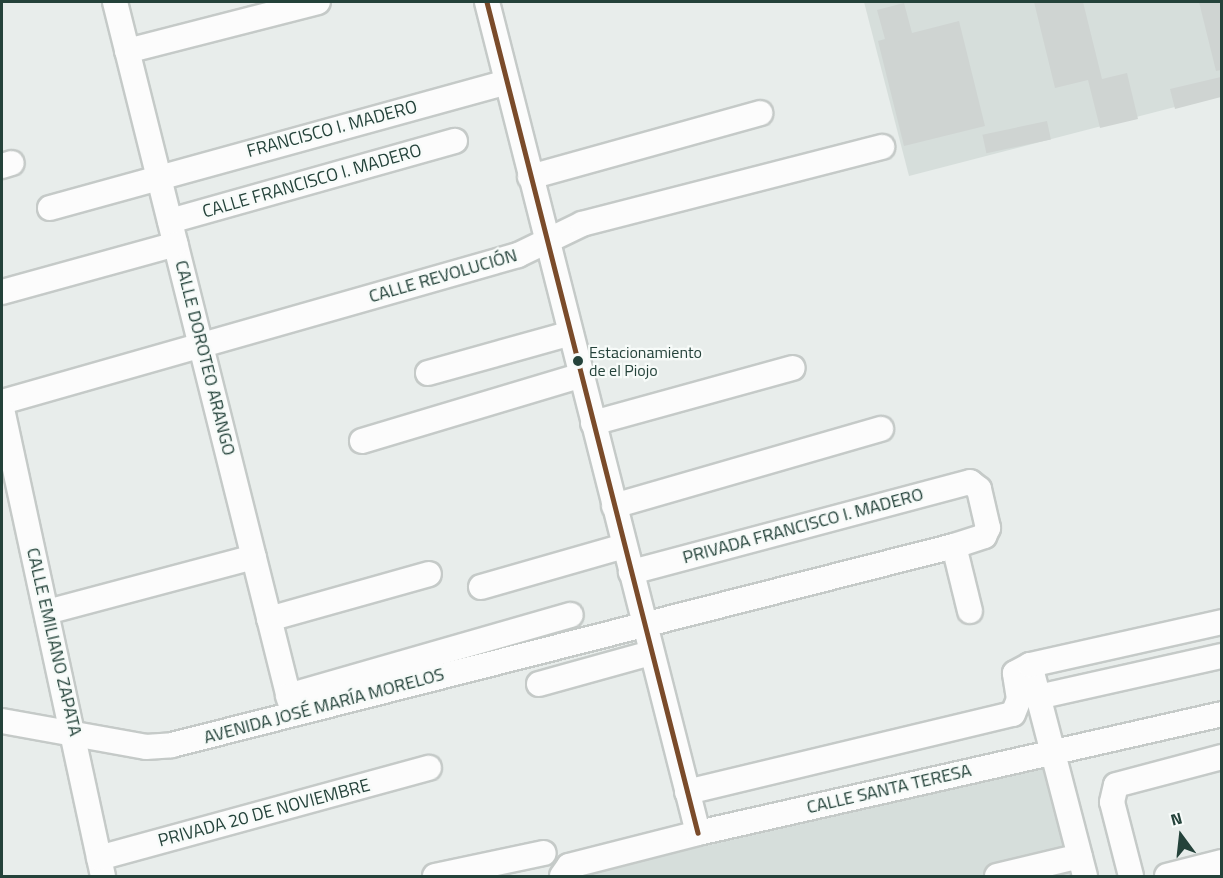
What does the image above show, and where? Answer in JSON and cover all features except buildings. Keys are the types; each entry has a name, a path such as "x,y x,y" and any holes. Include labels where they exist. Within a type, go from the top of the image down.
{"street":[{"name":"CALLE DOROTEO ARANGO","path":"115,2 290,705"},
{"path":"127,51 318,2"},
{"path":"487,2 698,833"},
{"name":"FRANCISCO I. MADERO","path":"50,208 506,82"},
{"path":"530,177 760,113"},
{"name":"CALLE FRANCISCO I. MADERO","path":"2,292 173,233 455,141"},
{"name":"CALLE REVOLUCIÓN","path":"2,402 202,347 518,255 582,224 882,147"},
{"path":"428,373 571,333"},
{"path":"593,423 793,368"},
{"path":"362,441 582,375"},
{"name":"CALLE EMILIANO ZAPATA","path":"2,409 75,735 101,867"},
{"path":"614,506 881,429"},
{"name":"AVENIDA JOSÉ MARÍA MORELOS","path":"2,721 158,748 290,705 644,623 954,546 988,533 976,483"},
{"name":"PRIVADA FRANCISCO I. MADERO","path":"631,572 976,483"},
{"path":"481,587 624,546"},
{"path":"954,546 970,611"},
{"path":"47,612 254,556"},
{"path":"269,619 429,574"},
{"path":"290,705 571,615"},
{"path":"687,792 1013,714 1020,699 1015,673 1030,665 1221,622"},
{"path":"539,684 651,653"},
{"path":"1038,697 1221,656"},
{"path":"997,876 1083,866 1030,665"},
{"name":"CALLE SANTA TERESA","path":"562,876 568,866 698,833 1221,714"},
{"path":"1131,876 1112,802 1116,785 1221,757"},
{"name":"PRIVADA 20 DE NOVIEMBRE","path":"101,867 429,768"},
{"path":"435,876 544,853"},
{"path":"1167,876 1221,862"}],"shaded area":[{"path":"864,2 1221,2 1221,95 909,176"},
{"path":"1055,766 1081,876 574,876"}],"transit line":[{"path":"487,2 698,833"}],"place":[{"name":"Estacionamiento de el Piojo","path":"578,361"}]}
